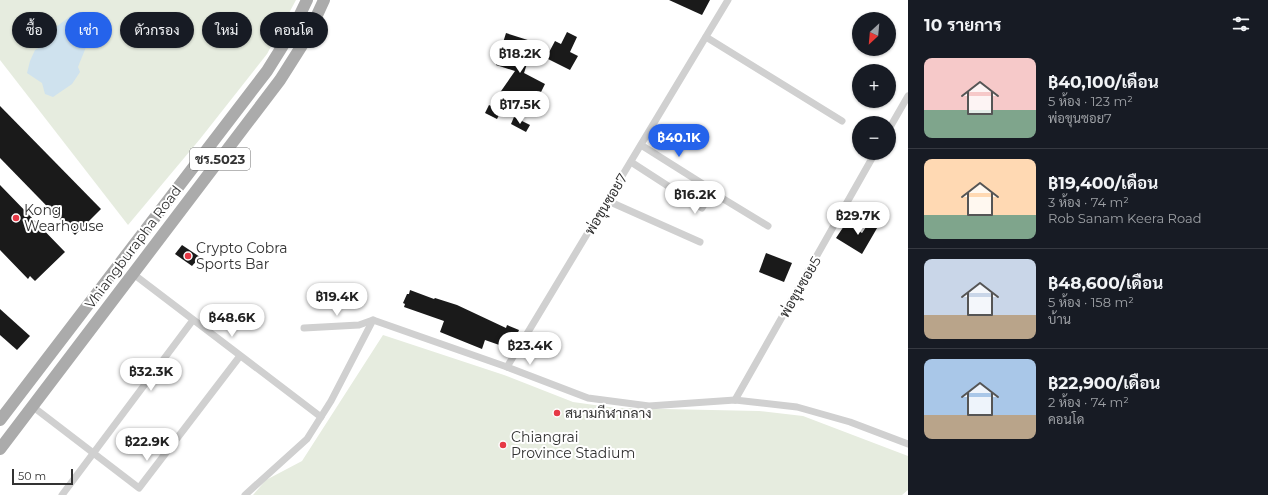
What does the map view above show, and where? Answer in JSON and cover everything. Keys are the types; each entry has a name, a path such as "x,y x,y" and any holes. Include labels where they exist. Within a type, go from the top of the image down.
{"main road":[{"name":"Vhiangburapha Road","path":"0,420 90,300 267,71 292,31 307,0"},
{"name":"Vhiangburapha Road","path":"0,448 280,80 306,39 324,0"},
{"path":"90,300 104,310"}],"street":[{"name":"พ่อขุนซอย7","path":"508,367 728,0"},
{"path":"706,37 842,121"},
{"path":"896,117 908,96"},
{"path":"641,145 706,186"},
{"name":"พ่อขุนซอย5","path":"735,400 871,160"},
{"path":"631,162 702,208 712,192 768,226"},
{"path":"608,201 700,242"},
{"path":"132,273 321,417"},
{"path":"62,495 193,320"},
{"path":"304,328 359,325 373,320 508,367 588,398 649,406 735,400 797,407 850,422 908,444"},
{"path":"245,495 307,439 321,417 373,320"},
{"path":"32,406 139,488 240,356"}],"shaded area":[{"path":"0,0 296,0 290,12 260,12 260,48 270,48 267,54 200,139 128,225 0,60"},
{"name":"สนามกีฬากลาง","path":"383,335 504,375 573,402 616,408 759,411 803,416 908,456 908,490 902,495 253,495 266,480 302,461"}],"water":[{"path":"65,20 65,48 86,48 78,67 80,72 72,84 53,97 45,94 42,83 27,73 35,50 39,48 57,48 57,26"}],"building":[{"path":"669,0 710,0 702,15"},
{"path":"567,32 577,37 570,52 578,56 570,70 546,58 555,41 561,44"},
{"path":"506,33 534,42 524,73 545,84 538,98 542,100 534,116 520,107 522,103 511,97 509,100 499,94 515,71 496,65"},
{"path":"489,105 501,111 497,119 485,113"},
{"path":"0,106 101,209 75,235 0,158"},
{"path":"514,117 530,125 526,132 511,124"},
{"name":"Kong Wearhouse","path":"0,185 65,252 35,281 30,276 28,279 0,250"},
{"path":"872,218 880,223 862,254 836,238 846,223 862,233"},
{"name":"Crypto Cobra Sports Bar","path":"182,245 200,257 192,266 175,254"},
{"path":"766,253 792,263 784,282 759,272"},
{"path":"410,290 434,299 435,298 457,305 506,328 507,325 519,330 511,349 485,340 482,349 440,332 444,321 404,307 405,304 403,303"},
{"path":"0,309 30,336 17,350 0,335"}],"place":[{"name":"Kong Wearhouse","path":"16,218"},
{"name":"Crypto Cobra Sports Bar","path":"188,256"},
{"name":"สนามกีฬากลาง","path":"557,413"},
{"name":"Chiangrai Province Stadium","path":"503,445"}]}
